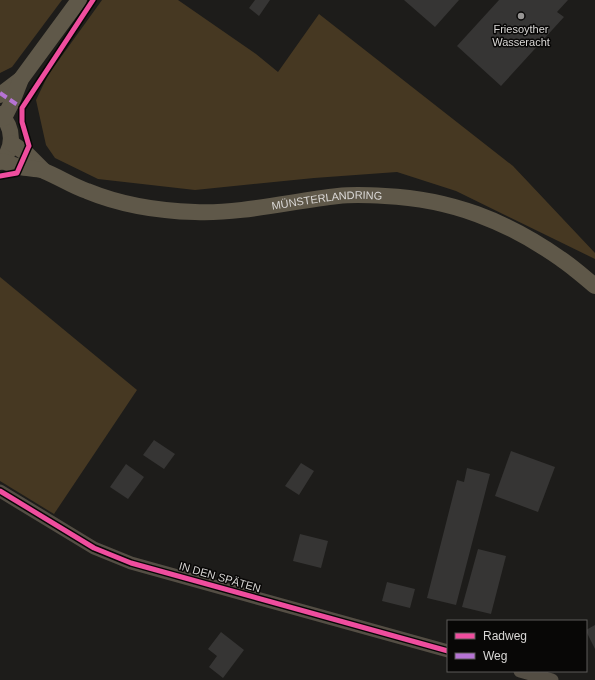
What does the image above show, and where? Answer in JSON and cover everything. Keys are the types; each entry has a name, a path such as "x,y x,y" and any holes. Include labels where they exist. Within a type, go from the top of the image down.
{"main road":[{"path":"1,161 8,152 11,143 9,125 2,116 12,102 21,79 79,0"},
{"path":"0,95 21,79"},
{"name":"MÜNSTERLANDRING","path":"11,143 26,153 43,170"},
{"name":"MÜNSTERLANDRING","path":"1,161 20,167 43,170 87,191 131,205 167,211 222,212 340,195 405,197 441,203 473,212 510,228 562,259 595,286"}],"street":[{"name":"IN DEN SPÄTEN","path":"0,491 94,548 131,563 447,651"},
{"path":"524,672 552,680"}],"shaded area":[{"path":"0,0 62,0 12,67 0,73"},
{"path":"102,0 178,0 256,54 278,72 319,14 513,166 595,253 595,259 456,191 397,172 314,178 195,190 98,179 55,158 46,145 36,100 48,75"},
{"path":"0,277 137,390 54,514 0,481"}],"building":[{"path":"255,0 270,0 259,16 249,8"},
{"path":"404,0 459,0 435,27"},
{"path":"499,0 568,0 557,12 564,17 501,86 457,46"},
{"path":"154,440 175,454 164,469 143,455"},
{"path":"511,451 555,467 538,512 495,496"},
{"path":"301,463 314,471 299,495 285,486"},
{"path":"126,464 144,477 128,499 110,487"},
{"path":"467,468 490,474 456,605 427,598 457,480 464,482"},
{"path":"300,534 328,541 321,568 293,561"},
{"path":"478,549 506,556 491,614 462,607"},
{"path":"387,582 415,589 410,608 382,601"},
{"path":"595,625 595,649 587,633 587,629"},
{"path":"221,632 244,650 223,678 209,667 217,656 208,649"}],"marked path":[{"path":"0,93 22,108"}],"cycle path":[{"path":"0,176 17,173 29,146 22,122 22,108 93,0"},
{"path":"0,491 94,548 131,563 447,651"}],"place":[{"name":"Friesoyther Wasseracht","path":"521,16"}]}
